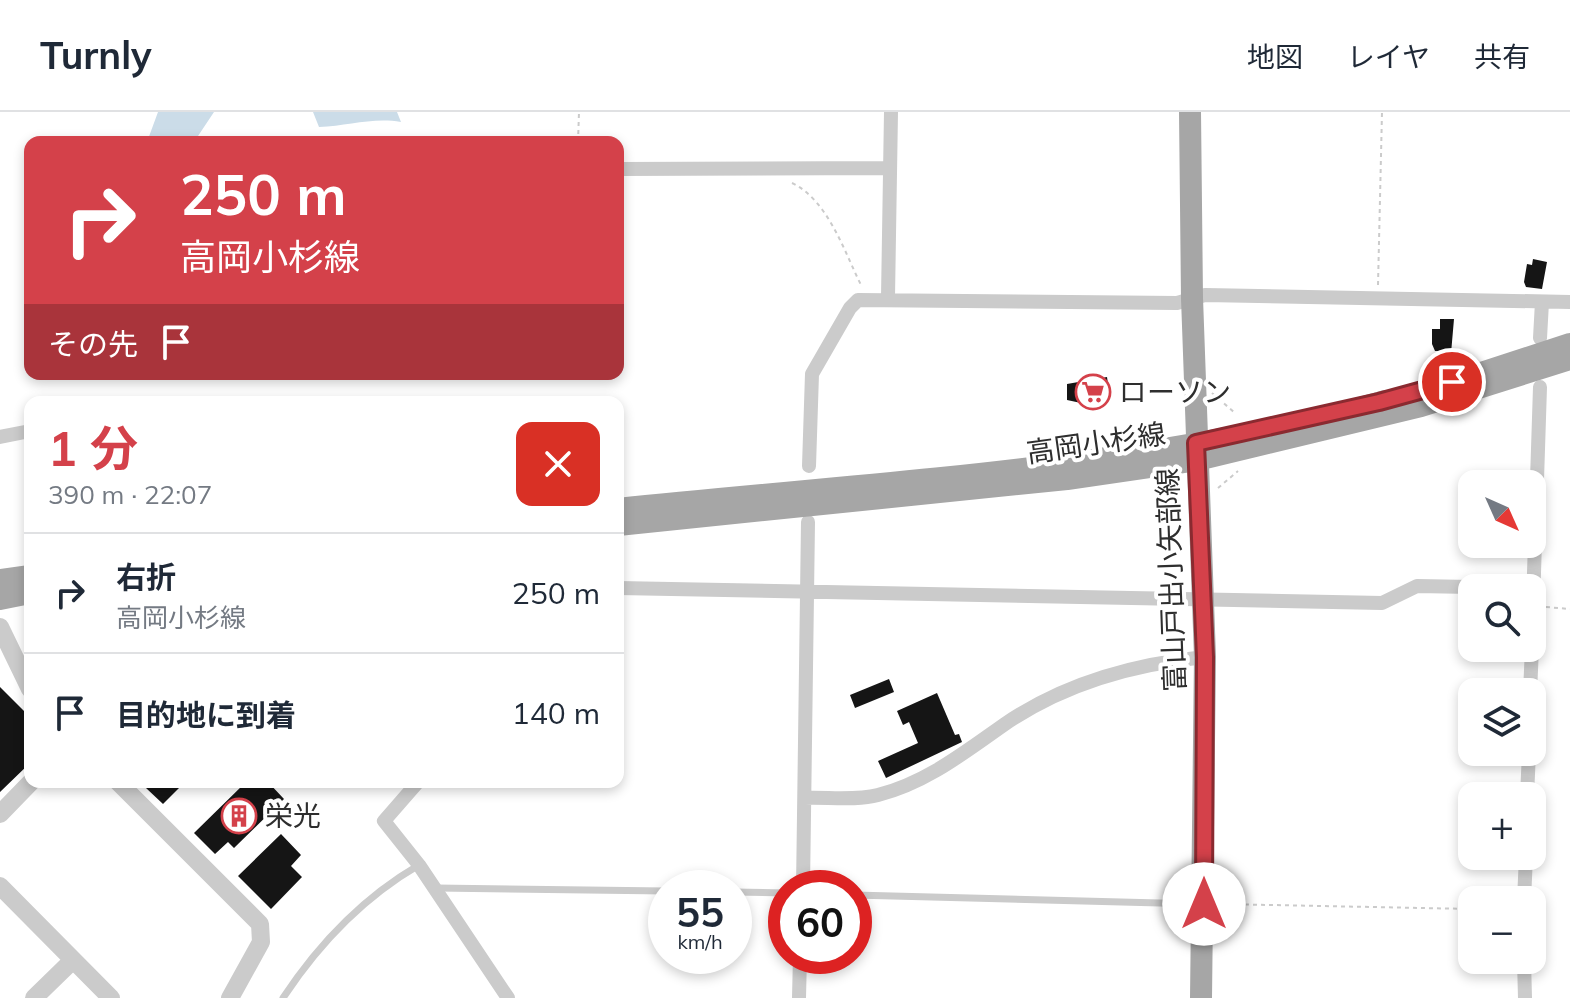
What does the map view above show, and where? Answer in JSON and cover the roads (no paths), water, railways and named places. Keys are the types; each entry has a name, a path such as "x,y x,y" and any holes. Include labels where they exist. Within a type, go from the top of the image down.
{"main road":[{"name":"富山戸出小矢部線","path":"1190,112 1196,452 1205,657 1201,998"},
{"name":"高岡小杉線","path":"624,508 1196,452 1379,402 1570,344"},
{"name":"高岡小杉線","path":"624,524 1067,479 1421,406 1570,359"},
{"path":"0,580 24,577"},
{"path":"0,599 24,594"}],"street":[{"path":"888,297 891,112"},
{"path":"624,169 890,168"},
{"path":"809,466 812,374 850,308 858,300 867,298 1177,303 1192,298 1570,302"},
{"path":"1540,338 1542,302"},
{"path":"1533,574 1540,387"},
{"path":"0,437 24,432"},
{"path":"803,870 808,522"},
{"path":"624,588 1382,603 1417,586 1458,587"},
{"path":"0,627 24,677"},
{"path":"805,798 877,796 953,763 1006,723 1081,685 1132,666 1205,657"},
{"path":"0,814 25,788"},
{"path":"124,788 260,924 261,942 230,998"},
{"path":"413,788 384,821 419,865 508,998"},
{"path":"0,886 111,998"},
{"path":"34,998 73,960"},
{"path":"799,998 800,974"},
{"path":"1524,974 1525,998"}],"lane":[{"path":"283,998 304,966 367,901 419,865"},
{"path":"435,888 648,891"},
{"path":"872,895 1204,904"}],"water":[{"path":"158,112 214,112 198,136 149,136"},
{"path":"313,112 397,112 401,122 370,121 319,127"}],"place":[{"name":"ローソン","path":"1093,392"},
{"name":"栄光","path":"239,816"}]}
